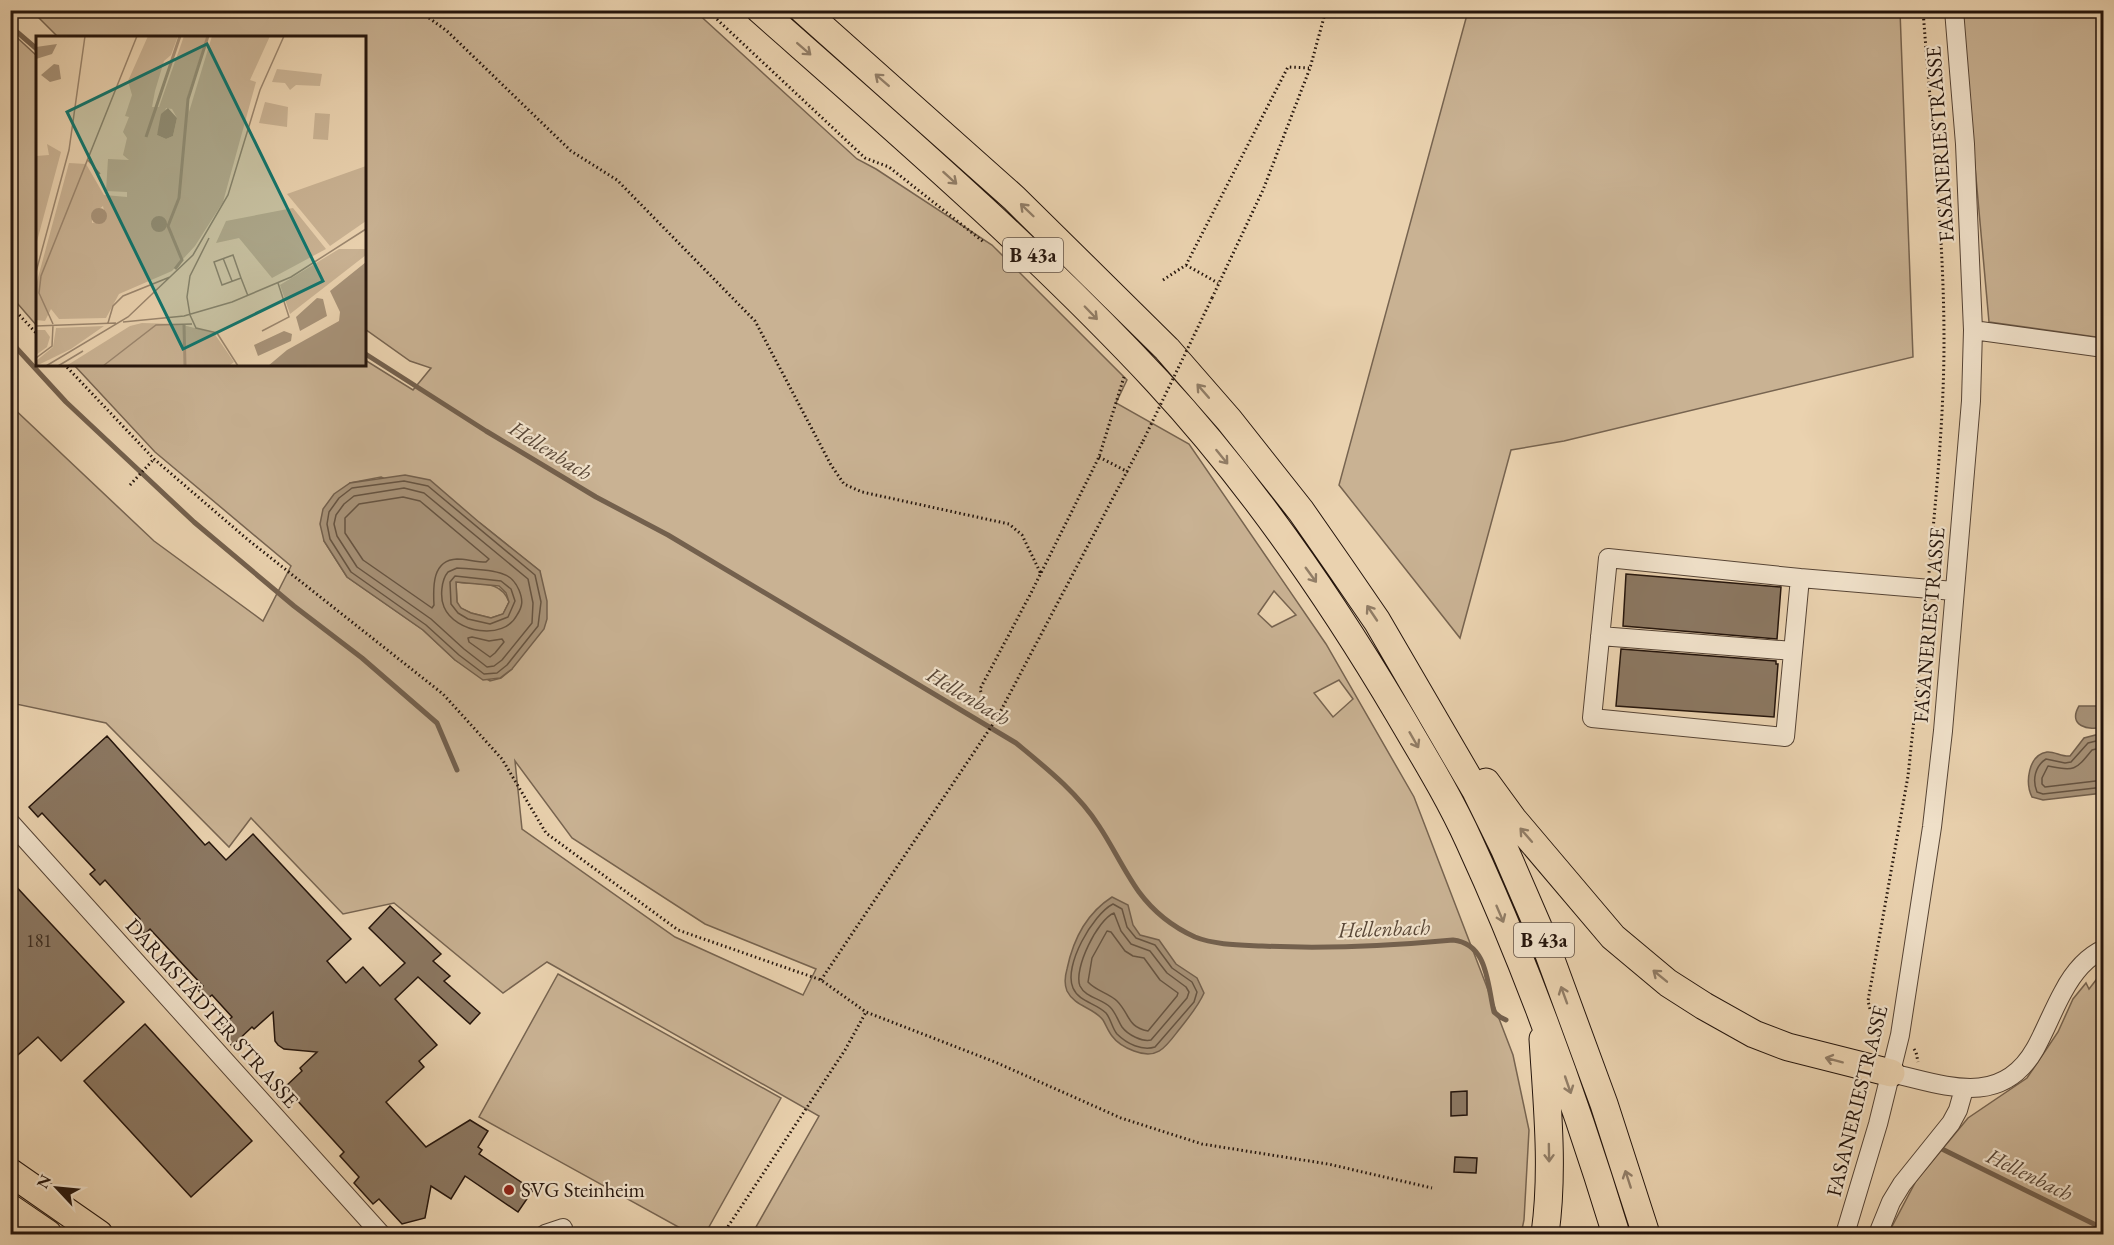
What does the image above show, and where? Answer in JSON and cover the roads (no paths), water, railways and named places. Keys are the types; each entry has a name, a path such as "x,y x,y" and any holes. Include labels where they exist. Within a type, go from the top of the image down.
{"highway":[{"name":"B 43a","path":"760,10 988,212 1054,275 1158,382 1240,479 1354,638 1424,755 1468,838 1541,1011 1616,1234"},
{"name":"B 43a","path":"803,10 1014,198 1167,349 1229,420 1301,511 1377,621 1476,791 1543,938 1604,1104 1646,1234"},
{"path":"1402,663 1513,819 1613,937 1668,982 1704,1006 1754,1034 1788,1047 1891,1073"},
{"path":"1541,1011 1549,1148 1549,1189 1545,1234"},
{"path":"10,1172 99,1234"},
{"path":"10,1208 48,1234"}],"street":[{"name":"FASANERIESTRASSE","path":"1845,1234 1862,1182 1900,1035 1938,780 1971,401 1973,330 1965,144 1954,10"},
{"path":"1973,330 2103,348"},
{"path":"1800,578 1785,737 1592,718 1608,558 1954,591"},
{"path":"1600,636 1793,651"},
{"name":"DARMSTÄDTER STRASSE","path":"10,822 381,1234"},
{"path":"1891,1073 1964,1089 1990,1087 2006,1081 2034,1050 2068,984 2090,958 2103,949"},
{"path":"1878,1234 1891,1202 1902,1184 1951,1122 1958,1110 1964,1089"},
{"path":"545,1234 563,1228"}],"water":[{"path":"405,475 430,480 540,571 547,601 547,619 544,629 512,669 500,678 483,680 455,660 423,630 347,577 324,541 320,524 323,509 334,494 350,483","holes":["456,582 499,586 506,593 509,602 503,614 491,618 471,613 461,608 457,602"]},
{"path":"2079,706 2103,706 2103,727 2081,726 2076,718"},
{"path":"2103,733 2103,793 2043,800 2032,797 2029,777 2036,758 2047,752 2070,756 2084,738"},
{"path":"1112,897 1128,905 1133,925 1140,935 1159,940 1176,964 1197,978 1204,993 1169,1043 1155,1053 1131,1050 1119,1043 1114,1039 1103,1020 1079,1004 1070,996 1066,988 1066,972 1082,928 1095,911"}],"waterway":[{"name":"Hellenbach","path":"10,26 36,48"},
{"path":"10,341 66,402 194,522 294,606 362,658 437,723 457,770"},
{"name":"Hellenbach","path":"366,354 486,431 596,497 668,535 1016,743 1061,781 1081,802 1099,826 1139,892 1157,912 1179,928 1203,940 1245,945 1334,947 1453,940 1465,943 1480,957 1494,1012 1506,1020"},
{"name":"Hellenbach","path":"1942,1149 2104,1229"}],"place":[{"name":"SVG Steinheim","path":"509,1190"}]}
